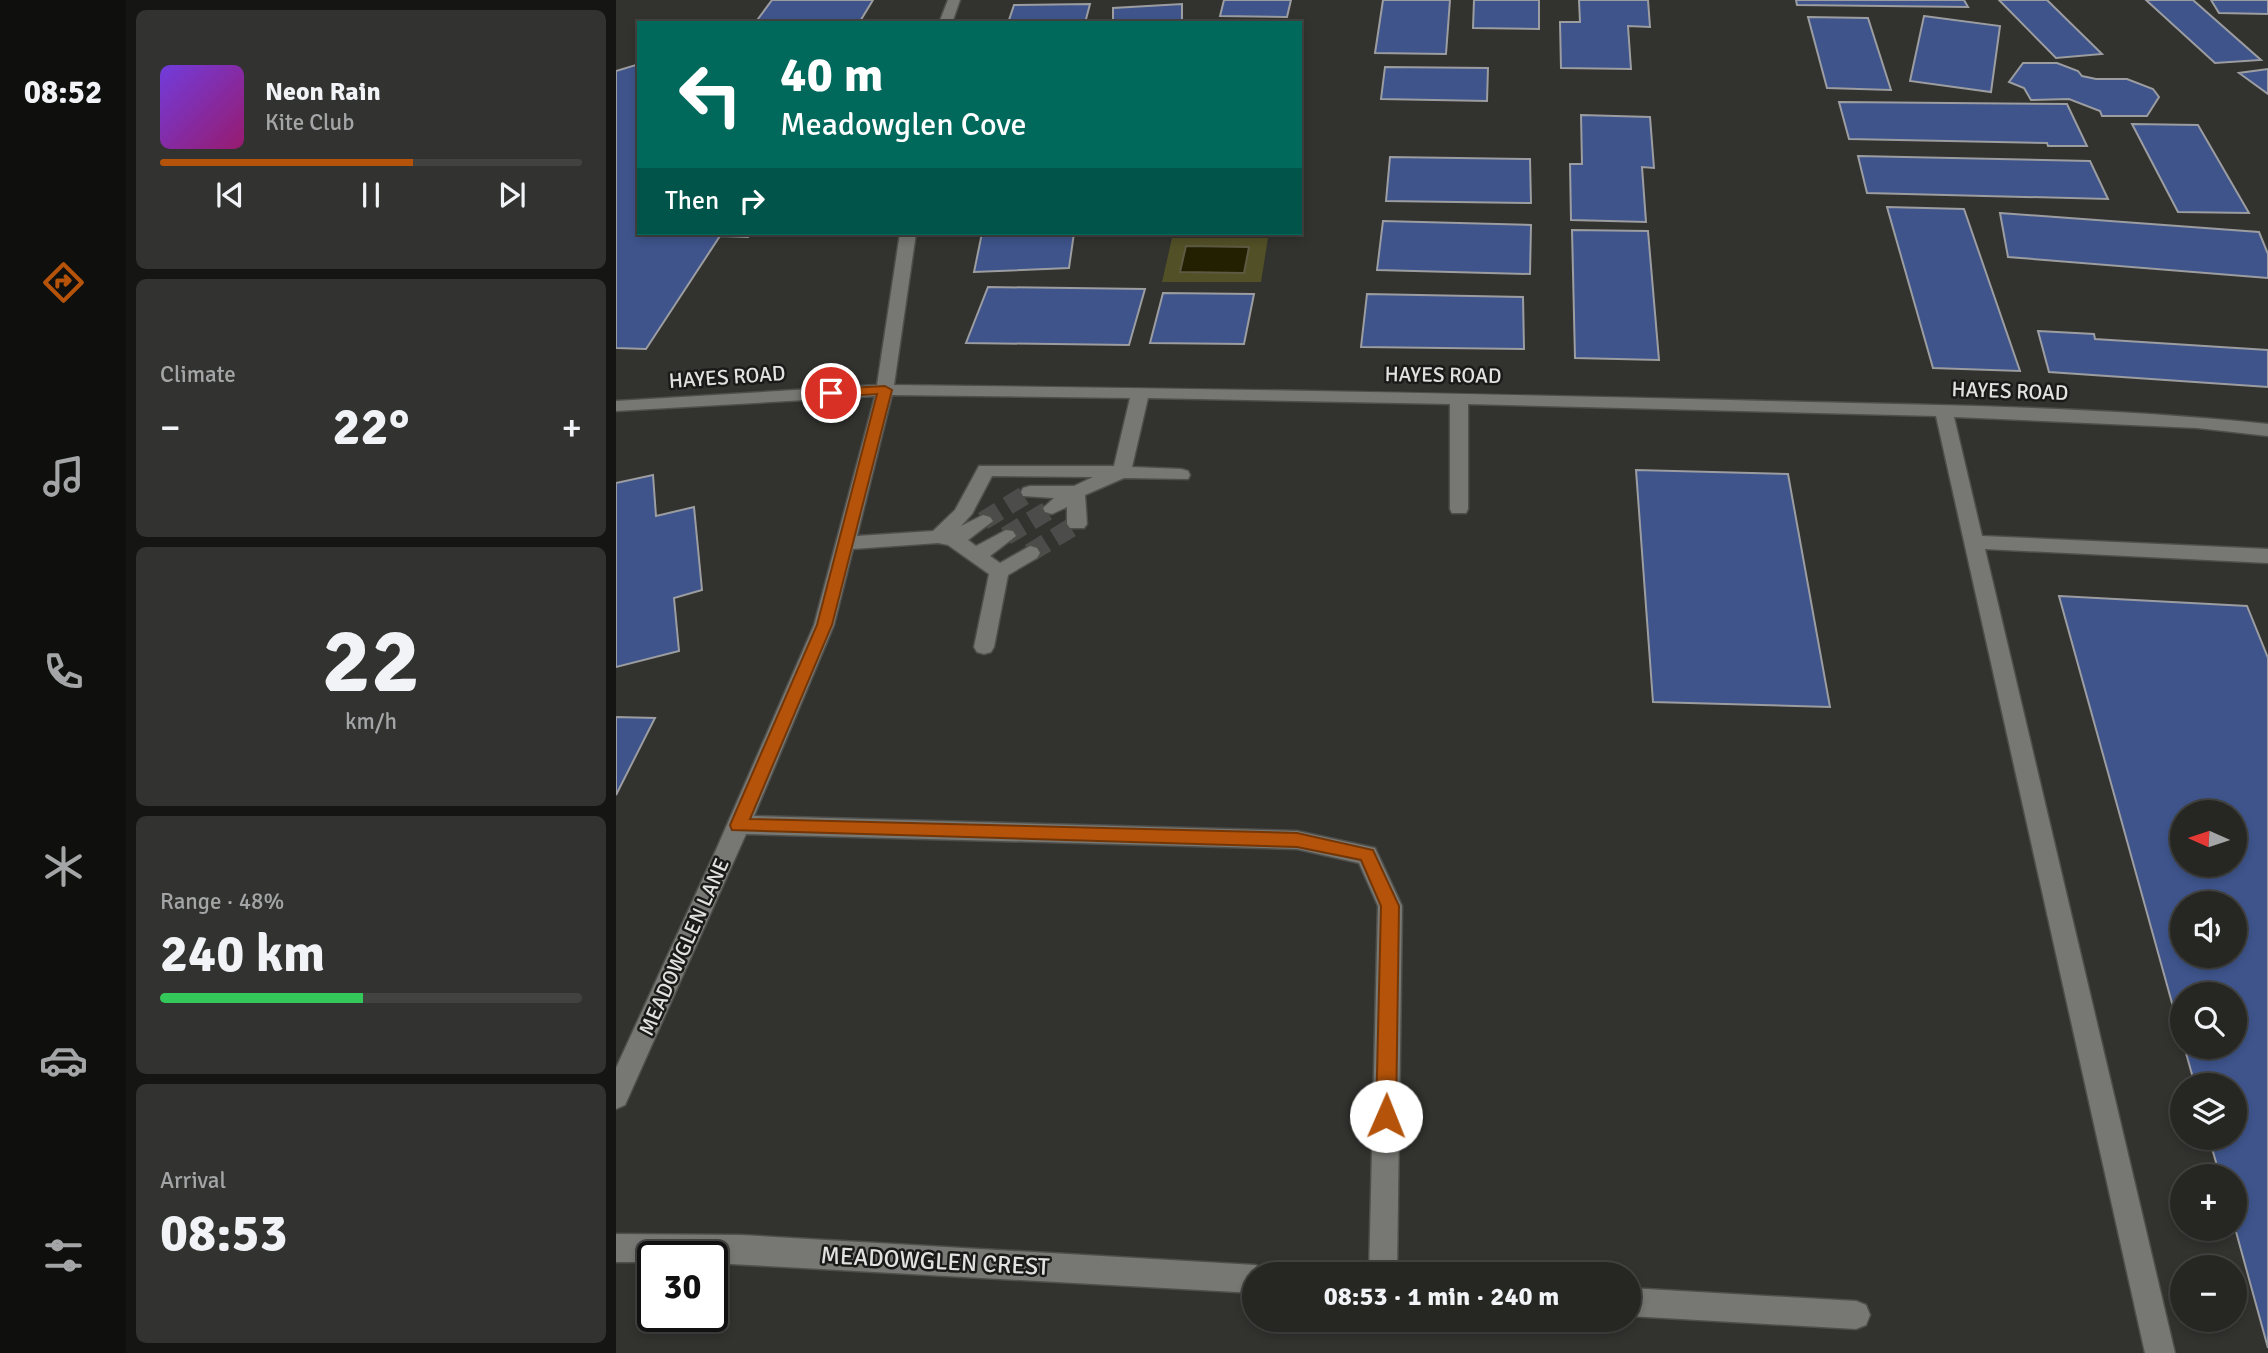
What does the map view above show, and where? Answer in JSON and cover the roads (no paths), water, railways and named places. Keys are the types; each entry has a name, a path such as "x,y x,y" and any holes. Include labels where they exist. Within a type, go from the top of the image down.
{"street":[{"path":"946,21 954,0"},
{"name":"MEADOWGLEN LANE","path":"616,1097 824,625 885,390 908,235"},
{"name":"HAYES ROAD","path":"616,407 885,390 1140,393 1459,398 1944,411 2197,422 2268,430"},
{"path":"1122,471 1140,393"},
{"path":"1459,398 1459,509"},
{"path":"1944,411 2160,1353"},
{"path":"946,538 964,513 986,470 1122,471 1181,475"},
{"path":"1052,508 1076,492 1122,471"},
{"path":"1030,492 1076,492"},
{"path":"1076,492 1077,524"},
{"path":"845,543 946,538 983,521"},
{"path":"977,555 1006,536"},
{"path":"946,538 977,555 999,572"},
{"path":"1974,542 2268,556"},
{"path":"984,647 999,572 1030,553"},
{"path":"738,825 1297,840 1367,855 1390,906 1383,1262"},
{"name":"MEADOWGLEN CREST","path":"616,1248 741,1249 1242,1278"},
{"path":"1641,1303 1856,1315"}],"tunnel":[{"path":"983,521 1030,492"},
{"path":"1006,536 1052,508"},
{"path":"1030,553 1077,524"}]}
